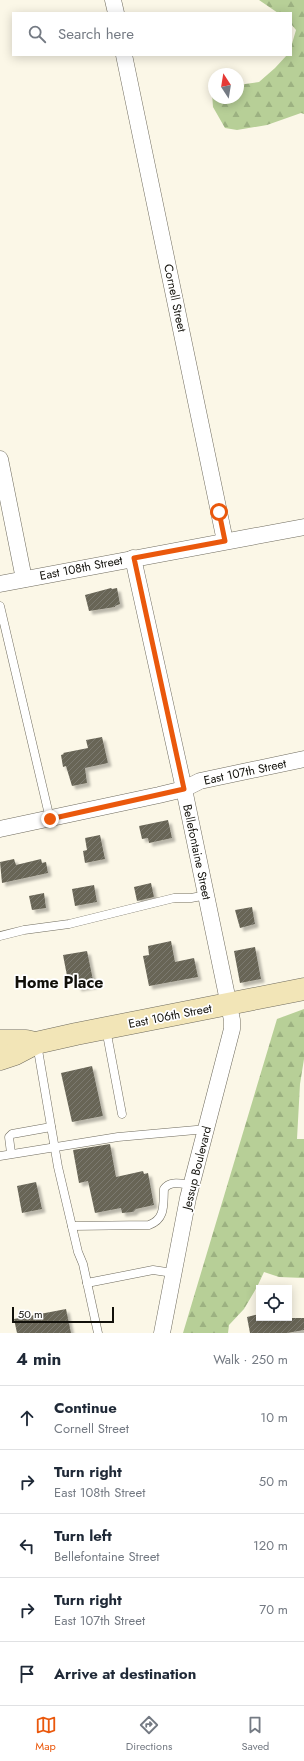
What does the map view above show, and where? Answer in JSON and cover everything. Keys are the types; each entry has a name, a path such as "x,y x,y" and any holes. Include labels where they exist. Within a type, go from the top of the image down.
{"street":[{"path":"113,0 116,12"},
{"name":"Cornell Street","path":"124,56 225,541"},
{"path":"0,459 24,579"},
{"name":"East 108th Street","path":"0,584 304,526"},
{"name":"Bellefontaine Street","path":"134,558 207,895 229,1005"},
{"name":"East 107th Street","path":"0,829 184,789 200,781 304,759"},
{"name":"East 106th Street","path":"0,1059 21,1052 36,1043 304,989"},
{"name":"Jessup Boulevard","path":"162,1333 192,1184 232,1029 229,1005"},
{"name":"East 106th Street","path":"0,1042 26,1041 36,1043"}],"lane":[{"path":"0,606 50,819"},
{"path":"0,936 24,930 69,924 174,898 191,898 207,895"},
{"path":"106,1028 122,1114"},
{"path":"36,1043 54,1146 98,1333"},
{"path":"11,1153 9,1137 12,1134 51,1127"},
{"path":"0,1156 54,1146 118,1137 207,1129"},
{"path":"72,1226 150,1225 156,1223 161,1218 163,1211 164,1189 166,1186 174,1183 192,1184"},
{"path":"87,1283 153,1270 174,1273"}],"green space":[{"path":"259,0 304,0 304,114 301,113 267,125 237,130 225,128 213,104 244,104 244,84 259,82 286,56 292,56 292,44 296,30 292,25 292,12 277,12"},
{"path":"304,1009 304,1059 300,1084 297,1139 304,1139 304,1278 279,1277 264,1272 244,1309 229,1325 228,1333 183,1333 277,1019"}],"building":[{"path":"111,588 117,588 120,604 115,607 89,611 85,595"},
{"path":"102,737 108,763 85,768 87,783 72,786 66,766 63,767 61,755 64,754 63,753 88,748 86,740"},
{"path":"168,820 172,838 149,843 148,838 142,839 139,826"},
{"path":"100,835 105,859 85,863 83,851 87,850 85,838"},
{"path":"14,859 16,865 41,859 42,863 46,862 48,873 2,883 0,862"},
{"path":"151,883 154,897 137,901 134,887"},
{"path":"94,885 97,902 75,906 72,889"},
{"path":"44,893 46,908 32,910 29,896"},
{"path":"252,907 255,924 240,928 235,910"},
{"path":"171,941 175,962 194,958 198,977 149,986 143,956 149,955 148,946"},
{"path":"255,947 261,979 240,983 234,951"},
{"path":"87,951 94,985 78,988 76,980 68,981 63,955"},
{"path":"92,1066 103,1116 72,1122 61,1073"},
{"path":"110,1144 116,1177 143,1171 144,1174 148,1173 154,1205 136,1209 133,1212 122,1213 121,1208 95,1213 88,1181 79,1183 73,1150"},
{"path":"36,1182 42,1209 22,1213 17,1186"},
{"path":"66,1309 71,1333 17,1333 14,1319"},
{"path":"256,1315 256,1321 292,1321 292,1318 304,1318 304,1330 287,1333 250,1333 247,1317"}],"district":[{"name":"Home Place","path":"59,982"}],"route":[{"path":"50,819 184,789 134,558 225,541 219,512"}]}
